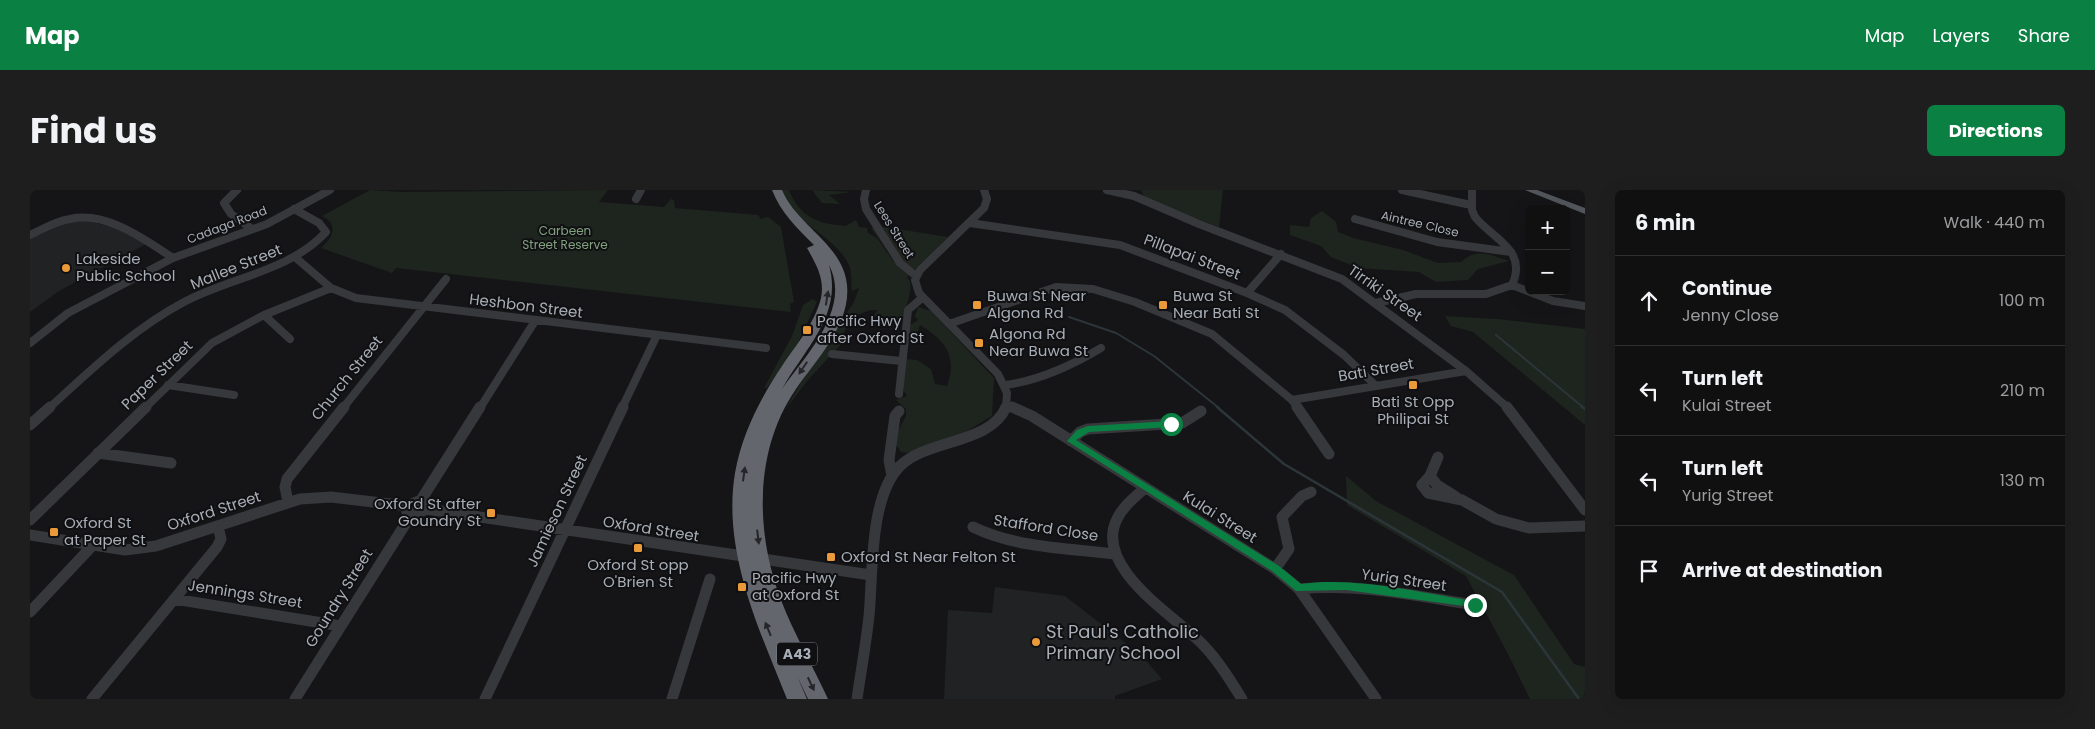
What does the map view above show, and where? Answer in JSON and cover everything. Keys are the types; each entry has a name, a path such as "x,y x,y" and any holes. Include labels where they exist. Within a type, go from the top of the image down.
{"highway":[{"name":"A43","path":"768,190 776,208 821,260 828,276 828,290 822,315 769,398 751,442 742,490 742,523 753,559 818,699"},
{"name":"A43","path":"777,190 778,197 789,212 835,262 841,289 834,319 782,399 770,425 761,456 755,500 753,559 759,606 797,699"}],"main road":[{"path":"1529,190 1585,212"}],"street":[{"path":"237,190 224,203 231,214 252,229"},
{"name":"Cadaga Road","path":"30,343 68,313 172,258 252,229 330,190"},
{"path":"636,199 641,190"},
{"name":"Lees Street","path":"866,190 864,199 866,209 900,263 916,276"},
{"path":"857,699 870,601 871,575 886,484 900,465 917,454 981,432 1003,415 1008,405 1006,386 998,374 916,289 916,276 986,205 987,196 984,190"},
{"name":"Tirriki Street","path":"1107,190 1134,196 1199,224 1333,275 1376,303 1466,370 1517,417 1585,510"},
{"path":"1402,190 1471,206"},
{"path":"1472,190 1471,206 1477,220 1511,252 1519,268 1512,285"},
{"name":"Mallee Street","path":"30,425 134,334 172,308 218,286 296,258 315,246 326,232 320,223 294,209"},
{"path":"30,235 57,222 86,218 130,231 172,258"},
{"name":"Aintree Close","path":"1356,219 1437,242 1511,252"},
{"name":"Pillapai Street","path":"970,223 1120,245 1247,293 1285,310 1344,356 1375,385"},
{"path":"1247,293 1281,254"},
{"name":"Heshbon Street","path":"296,258 331,288 356,298 424,308 766,348"},
{"name":"Church Street","path":"288,502 285,487 287,478 446,279"},
{"path":"949,324 1056,287 1074,285 1098,289 1212,334 1232,348 1292,400 1329,454"},
{"path":"1376,303 1416,294 1476,295 1512,285 1553,301 1585,306"},
{"name":"Paper Street","path":"30,520 212,343 264,315 331,288"},
{"path":"899,394 901,361 908,310 923,297"},
{"path":"264,315 290,339"},
{"path":"424,504 535,321"},
{"name":"Jamieson Street","path":"485,699 657,335"},
{"path":"1006,386 1021,384 1071,367 1101,348"},
{"path":"832,354 901,361"},
{"name":"Bati Street","path":"1292,400 1466,370"},
{"path":"168,385 234,396"},
{"name":"Kulai Street","path":"1008,405 1032,416 1275,569 1299,589 1376,699"},
{"path":"892,476 889,460 895,416 899,411"},
{"path":"1071,441 1080,432 1088,429 1182,423 1201,411"},
{"path":"98,453 171,463"},
{"path":"1438,457 1430,476 1422,485 1428,493 1462,500 1496,519 1521,526 1543,529 1585,526"},
{"path":"1145,488 1124,508 1115,522 1114,554 1124,571 1143,592 1198,640 1242,699"},
{"path":"1275,569 1289,554 1290,548 1282,517 1302,496 1311,492"},
{"name":"Oxford Street","path":"30,535 125,550 143,549 288,502 321,496 421,513 424,504 565,530 871,575"},
{"name":"Goundry Street","path":"295,699 409,511"},
{"path":"92,699 220,543 218,526"},
{"name":"Stafford Close","path":"973,528 981,532 1013,540 1114,554"},
{"path":"30,612 93,545"},
{"path":"672,699 710,579"},
{"name":"Yurig Street","path":"1299,589 1318,586 1346,586 1475,605"},
{"name":"Jennings Street","path":"174,599 341,626"}],"shaded area":[{"name":"Lakeside Public School","path":"81,219 115,228 146,244 59,291 30,312 30,239 69,221"},
{"name":"St Paul's Catholic Primary School","path":"995,587 1065,596 1141,655 1162,679 1115,696 1115,699 944,699 948,610 992,613"}],"green space":[{"name":"Carbeen Street Reserve","path":"370,190 401,192 608,190 599,202 664,207 671,199 674,200 675,208 758,215 761,219 768,217 781,227 794,302 790,304 791,312 396,268 392,273 321,248 329,240 332,231 331,223 322,216"},
{"path":"782,190 789,190 799,207 812,218 819,221 846,226 856,220 859,227 867,228 868,233 877,238 894,262 871,228 885,227 948,237 907,277 910,291 903,319 898,321 876,320 878,317 873,316 878,310 870,310 850,318 843,335 845,340 808,380 785,410 854,302 859,288 852,291 850,268 844,257 792,210 785,201"},
{"path":"812,190 851,192 829,195 840,204 822,203"},
{"path":"1141,190 1223,190 1219,227 1145,199"},
{"path":"1322,211 1336,222 1338,232 1353,238 1403,250 1438,263 1461,262 1467,257 1478,254 1490,255 1509,261 1478,269 1468,280 1436,282 1419,272 1358,268 1331,257 1321,246 1290,235 1290,225 1309,227 1311,218"},
{"path":"813,299 817,302 796,347 767,388 764,388 792,336 803,305"},
{"path":"918,307 931,311 994,378 992,416 948,442 913,453 901,452 893,440 906,416 906,409 896,400 907,396 903,389 905,359 917,360 931,369 935,384 947,386 951,366 947,350 929,331 920,325 915,339 910,338 907,327 918,320 915,316"},
{"path":"1445,316 1498,319 1585,329 1585,425 1473,332 1451,326"},
{"path":"1346,476 1376,501 1514,575 1574,664 1585,667 1585,699 1530,699 1466,576 1347,505"}],"waterway":[{"path":"1069,317 1116,333 1154,356 1219,408"},
{"path":"1496,335 1584,408"},
{"path":"1217,407 1284,464 1502,592 1579,699"}],"place":[{"name":"Lakeside Public School","path":"66,268"},
{"name":"Buwa St Near Algona Rd","path":"977,305"},
{"name":"Buwa St Near Bati St","path":"1163,305"},
{"name":"Pacific Hwy after Oxford St","path":"807,330"},
{"name":"Algona Rd Near Buwa St","path":"979,343"},
{"name":"Bati St Opp Philipai St","path":"1413,385"},
{"name":"Oxford St after Goundry St","path":"491,513"},
{"name":"Oxford St at Paper St","path":"54,532"},
{"name":"Oxford St opp O'Brien St","path":"638,548"},
{"name":"Oxford St Near Felton St","path":"831,557"},
{"name":"Pacific Hwy at Oxford St","path":"742,587"},
{"name":"St Paul's Catholic Primary School","path":"1036,642"}],"route":[{"path":"1171,424 1088,429 1080,432 1071,441 1275,569 1299,589 1332,585 1346,586 1475,605"}]}
